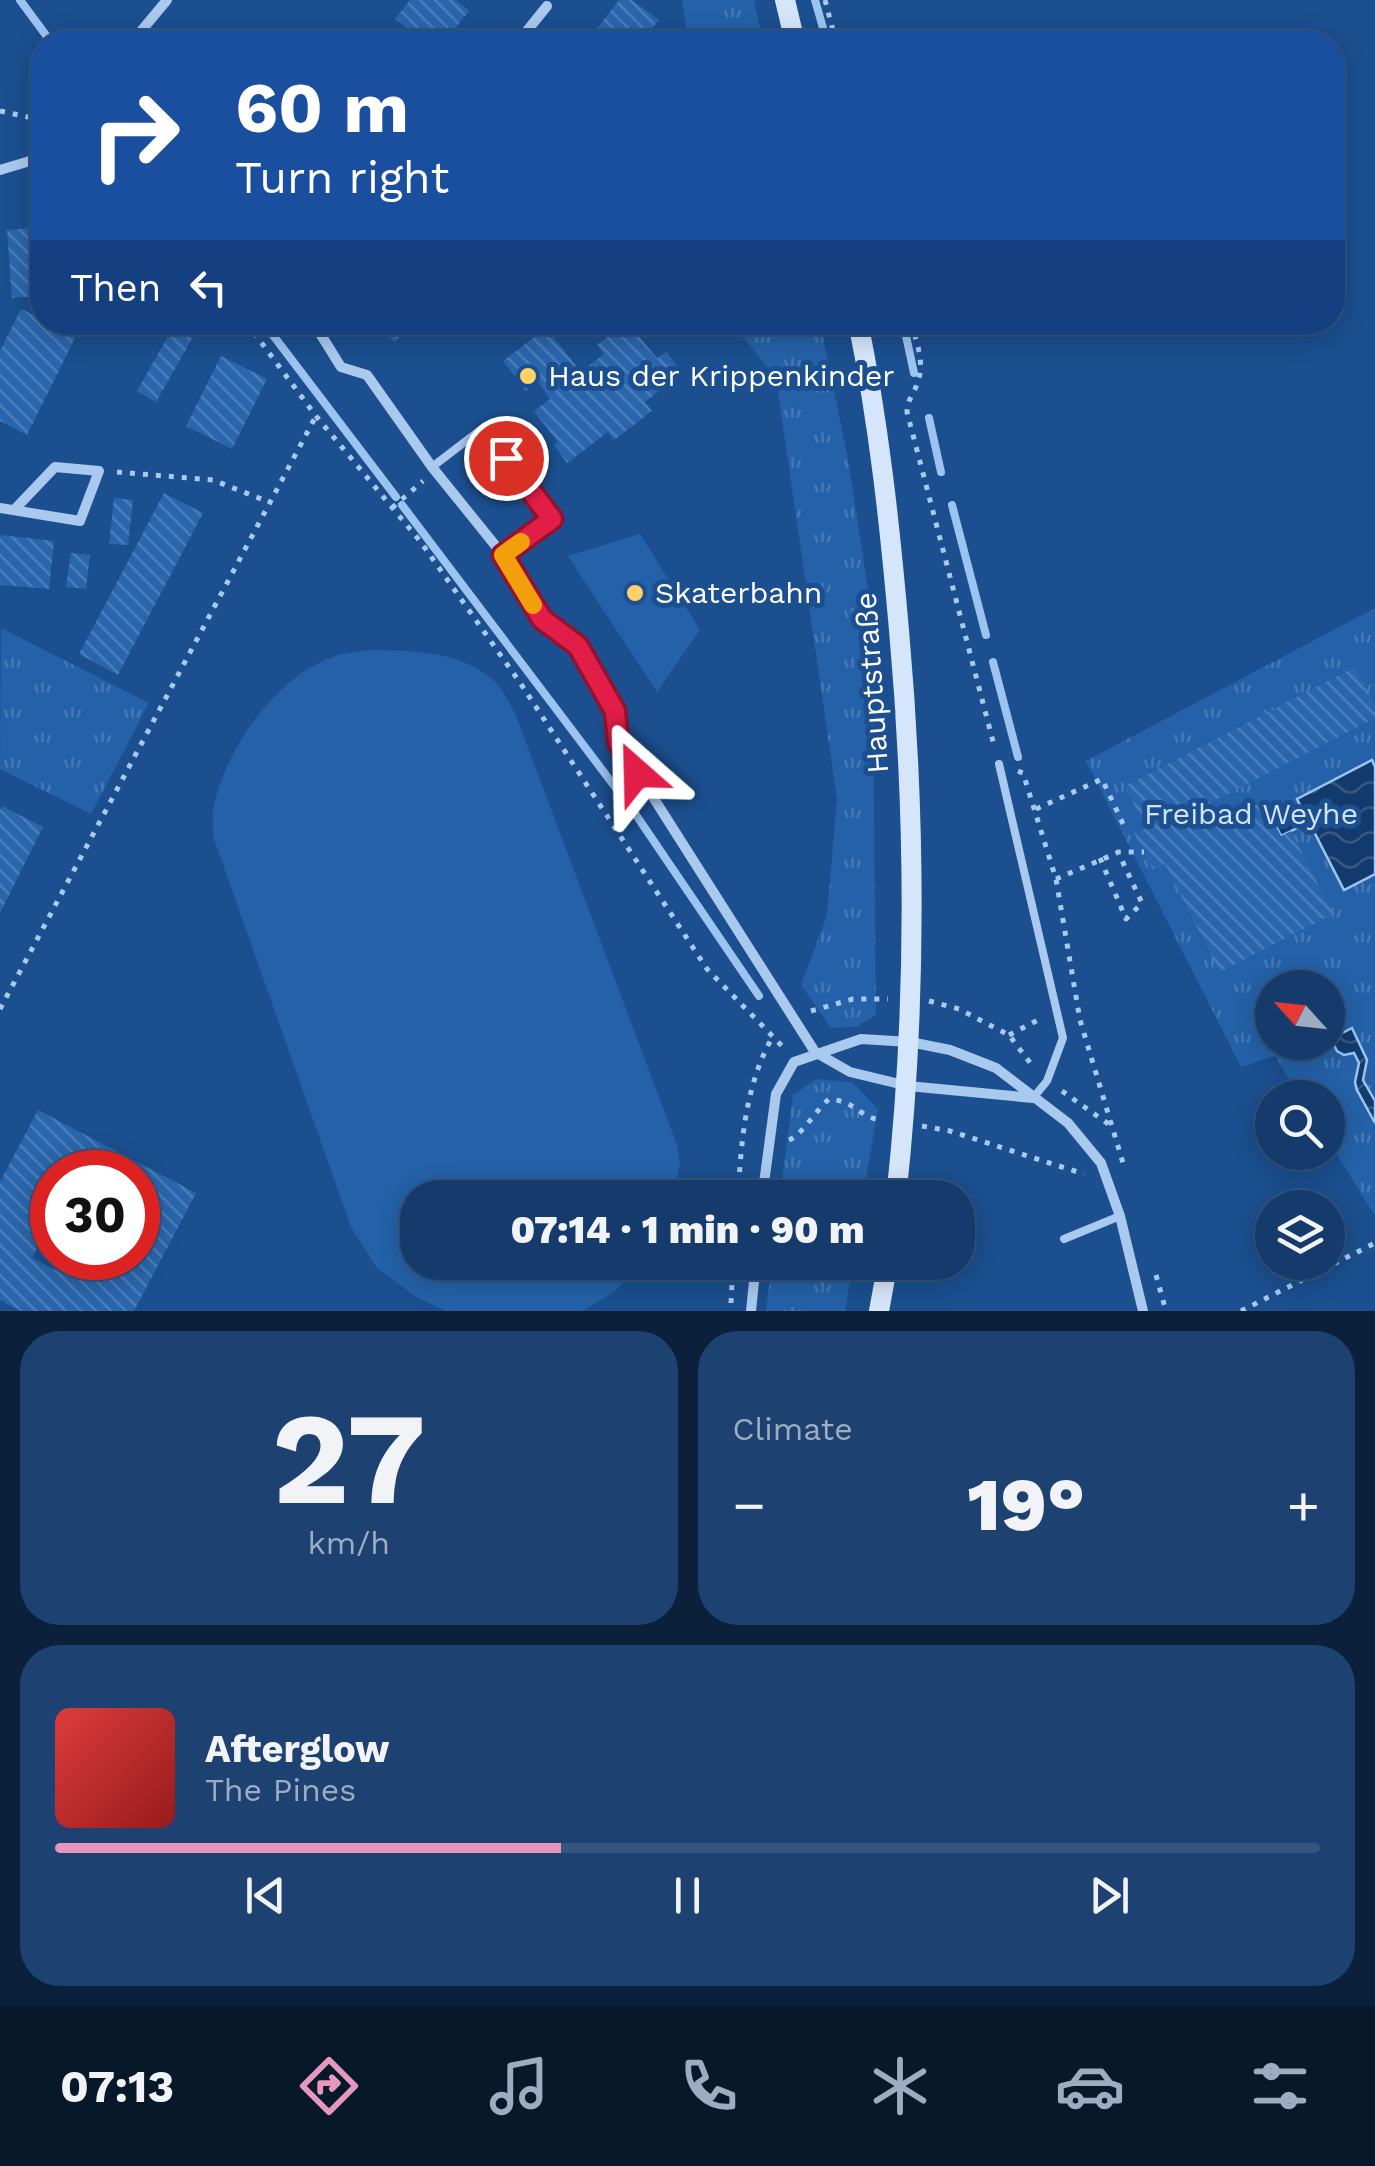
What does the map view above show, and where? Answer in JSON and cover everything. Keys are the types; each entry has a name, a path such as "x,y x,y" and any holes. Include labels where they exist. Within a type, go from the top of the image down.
{"main road":[{"path":"784,0 792,30"},
{"name":"Hauptstraße","path":"860,335 881,450 909,743 913,895 910,1042 898,1180"},
{"path":"880,1311 885,1280"}],"street":[{"path":"142,30 167,0"},
{"path":"528,30 547,6"},
{"path":"0,170 30,161"},
{"path":"321,335 342,367 367,375 434,469 503,555 542,619 578,646 615,711 618,742 815,1052 850,1072 908,1086 1034,1098"},
{"path":"0,508 80,520 98,471 55,468 15,509"},
{"path":"764,1180 776,1094 794,1062 861,1038 950,1050 996,1068 1068,1123 1101,1163 1120,1216 1143,1311"},
{"path":"751,1311 754,1280"}],"lane":[{"path":"434,469 483,428 552,519 503,555"},
{"path":"999,764 1063,1038 1047,1080 1034,1098"},
{"path":"1064,1239 1120,1216"}],"path":[{"path":"825,0 833,30"},
{"path":"0,111 30,117"},
{"path":"256,335 316,416 420,541 521,684 706,968 742,1009 774,1034 794,1062"},
{"path":"914,335 920,357 919,380 907,401 907,412 999,764 1023,773 1036,809 1056,879 1080,1020 1115,1129"},
{"path":"0,1010 316,416"},
{"path":"392,508 434,469"},
{"path":"98,471 213,480 270,502"},
{"path":"1036,809 1102,780 1124,826"},
{"path":"1056,879 1118,852 1144,852"},
{"path":"1100,858 1126,918 1142,903 1118,852"},
{"path":"767,1142 796,1138 828,1099 850,1101 869,1119 950,1131 1088,1176"},
{"path":"739,1180 741,1143"},
{"path":"1241,1311 1375,1243"},
{"path":"730,1311 732,1280"}],"green space":[{"path":"682,0 754,0 760,30 686,30"},
{"path":"742,335 822,335 848,459 872,615 876,1015 856,1027 831,1028 801,985 827,915 837,799 776,378"},
{"name":"Skaterbahn","path":"640,534 700,630 657,692 568,556"},
{"name":"Freibad Weyhe","path":"1375,608 1375,1216 1345,1167 1345,1080 1290,1080 1278,1060 1345,1060 1345,970 1255,970 1255,1060 1263,1060 1241,1067 1086,761"},
{"path":"1,628 149,703 91,814 0,769"},
{"path":"372,650 451,658 480,670 505,696 515,713 677,1145 680,1164 677,1180 400,1180 400,1280 626,1280 614,1292 582,1311 446,1311 416,1297 376,1267 351,1227 213,836 213,809 220,783 242,738 292,680 338,655"},
{"path":"816,1079 852,1082 878,1109 866,1180 782,1180 793,1095"},
{"path":"770,1280 850,1280 845,1311 766,1311"}],"water":[{"path":"1372,760 1375,874 1344,890 1309,822 1281,836 1277,828 1304,813 1297,799"},
{"path":"1352,1028 1367,1060 1363,1080 1375,1101 1375,1123 1357,1090 1359,1063 1354,1053 1345,1055 1345,1032"}],"building":[{"path":"410,0 456,0 469,11 454,30 409,30 395,19"},
{"path":"619,0 632,0 659,20 651,30 596,30"},
{"path":"30,228 30,296 12,298 7,230"},
{"path":"21,309 30,313 30,335 76,336 27,435 0,421 0,351"},
{"path":"169,335 194,335 156,402 137,391"},
{"path":"537,335 552,335 581,372 604,354 597,345 610,335 638,335 657,358 666,352 683,373 645,402 652,411 614,440 608,432 567,463 554,445 558,442 534,411 550,399 538,382 526,391 503,361"},
{"path":"221,356 267,379 232,449 186,426"},
{"path":"164,493 203,513 118,675 79,654"},
{"path":"114,498 133,500 128,545 109,544"},
{"path":"0,535 54,541 49,589 0,585"},
{"path":"71,553 90,555 86,589 66,587"},
{"path":"1355,667 1375,706 1375,718 1199,809 1210,829 1263,801 1281,836 1291,831 1333,914 1220,972 1165,864 1153,869 1134,833 1146,828 1125,786"},
{"path":"2,806 43,827 0,913 0,810"},
{"path":"38,1110 114,1150 30,1150 30,1280 150,1280 134,1311 21,1311 0,1300 0,1182"},
{"path":"160,1174 196,1193 160,1262"}],"waterway":[{"path":"20,0 42,30"},
{"path":"815,0 824,30"},
{"path":"273,335 396,497"},
{"path":"906,335 914,373"},
{"path":"929,418 941,472"},
{"path":"402,505 634,812 759,996"},
{"path":"952,505 986,635"},
{"path":"993,662 1018,757"}],"slow traffic":[{"path":"521,542 503,555 533,605"}],"place":[{"name":"Haus der Krippenkinder","path":"528,376"},
{"name":"Skaterbahn","path":"635,593"}],"route":[{"path":"506,458 552,519 503,555 542,619 578,646 615,711 618,742 637,773"}]}
